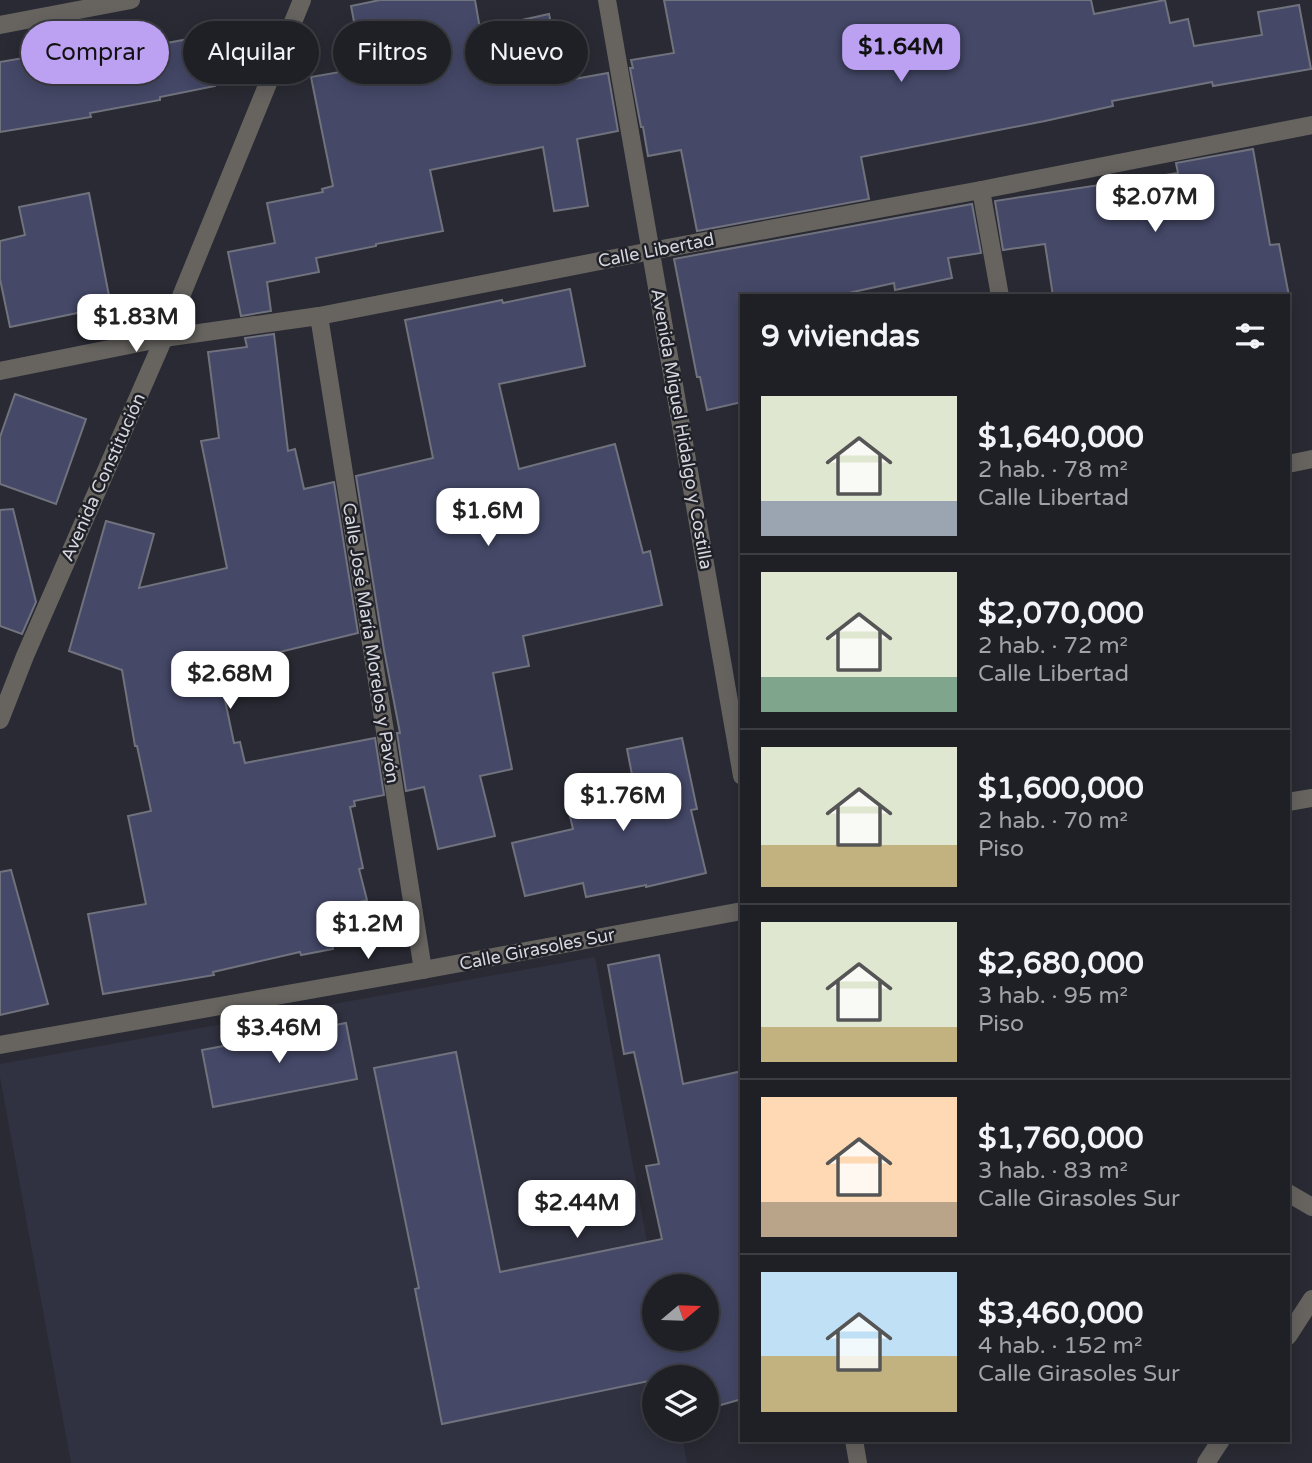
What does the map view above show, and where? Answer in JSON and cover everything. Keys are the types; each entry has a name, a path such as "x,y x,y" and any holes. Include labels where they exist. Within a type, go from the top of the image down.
{"street":[{"path":"0,25 131,0"},
{"name":"Avenida Constitución","path":"0,720 25,656 164,338 302,0"},
{"name":"Avenida Miguel Hidalgo y Costilla","path":"607,0 740,764"},
{"name":"Calle Libertad","path":"0,371 164,338 319,316 1312,125"},
{"path":"981,190 1000,294"},
{"name":"Calle José María Morelos y Pavón","path":"319,316 423,970"},
{"path":"1290,464 1312,460"},
{"path":"1290,802 1312,798"},
{"name":"Calle Girasoles Sur","path":"0,1045 740,911"},
{"path":"1290,1193 1312,1207"},
{"path":"1290,1333 1312,1299"},
{"path":"854,1442 858,1463"},
{"path":"1206,1463 1219,1442"}],"shaded area":[{"path":"595,957 653,1274 642,1274 642,1351 666,1351 669,1365 642,1365 642,1442 683,1442 687,1463 71,1463 0,1077 0,1064"}],"building":[{"path":"380,0 475,0 479,21 465,21 465,84 588,84 588,77 608,73 618,131 577,139 588,206 554,211 543,147 430,170 443,231 316,258 319,272 267,282 271,311 241,316 228,252 275,243 267,203 323,192 322,189 333,186 312,84 319,84 319,76 333,73 333,84 451,84 451,21 354,21 351,6"},
{"path":"664,0 1091,0 1094,14 1165,0 1170,23 1188,19 1194,46 1262,35 1258,12 1299,5 1311,69 1213,86 1212,82 1112,101 1113,106 861,157 869,199 697,231 681,150 648,156 630,68 633,68 631,60 674,53"},
{"path":"549,14 550,21 517,21"},
{"path":"183,40 183,84 215,86 90,113 91,117 0,132 0,62 21,58 21,84 169,84 169,43"},
{"path":"1253,149 1270,245 1279,244 1289,294 1053,294 1045,244 1003,250 995,201 1178,173 1176,163"},
{"path":"89,193 111,306 10,327 0,279 0,241 25,235 19,207"},
{"path":"972,204 981,253 948,258 952,278 895,290 894,283 844,294 740,294 740,402 707,410 700,377 697,377 674,259"},
{"path":"570,289 585,366 499,384 519,469 615,444 643,553 650,551 662,605 523,636 529,666 493,673 512,769 480,776 495,836 438,849 424,787 406,791 397,733 400,733 356,476 433,458 405,320"},
{"path":"274,334 288,451 295,449 304,489 334,482 358,633 218,667 234,743 240,742 245,763 375,738 384,795 354,801 355,806 350,807 363,868 359,869 367,900 325,911 333,949 301,955 300,952 213,972 214,975 103,994 88,914 146,904 128,816 151,811 135,746 122,670 69,651 106,521 154,534 139,588 227,568 201,441 219,438 208,352 247,347 245,338"},
{"path":"15,394 86,419 56,504 0,484 0,437"},
{"path":"13,509 36,602 22,634 0,626 0,510"},
{"path":"682,738 697,809 691,810 706,873 586,897 583,883 525,896 512,843 573,829 567,804 635,790 627,749"},
{"path":"11,870 48,1004 0,1015 0,872"},
{"path":"659,955 683,1084 740,1071 740,1400 719,1406 719,1365 642,1365 642,1382 442,1424 415,1289 419,1288 374,1068 456,1052 500,1272 662,1239 646,1166 659,1164 634,1052 624,1054 608,965"},
{"path":"346,1023 357,1079 213,1107 202,1050"}]}
